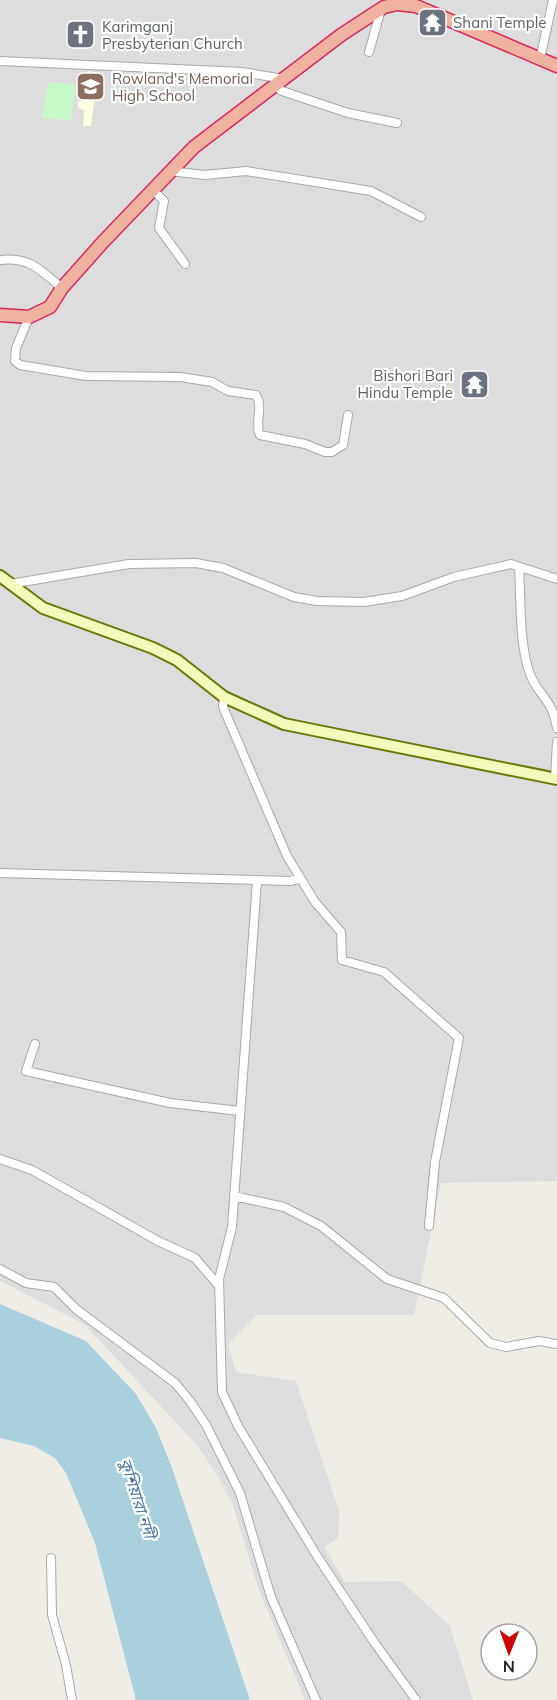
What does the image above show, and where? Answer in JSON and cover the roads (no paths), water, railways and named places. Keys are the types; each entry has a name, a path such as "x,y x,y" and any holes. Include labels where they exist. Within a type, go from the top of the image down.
{"highway":[{"path":"0,315 29,317 50,307 62,288 152,189 194,147 341,35 381,9 397,4 416,3 557,66"}],"main road":[{"path":"0,576 43,608 153,648 177,660 224,697 284,724 556,779"}],"street":[{"path":"540,59 553,0"},
{"path":"369,52 381,9"},
{"path":"0,62 242,72 282,81 280,90 288,93 348,112 397,123"},
{"path":"170,171 205,175 246,171 371,191 421,217"},
{"path":"152,189 164,201 159,228 185,264"},
{"path":"0,260 22,259 34,265 62,288"},
{"path":"29,317 14,357 20,365 86,376 180,377 212,382 228,391 256,395 260,399 257,429 260,435 305,444 325,452 333,452 343,445 348,415"},
{"path":"10,584 129,564 196,563 223,568 294,597 317,601 364,602 402,596 454,577 511,564 557,579"},
{"path":"519,567 525,658 531,676 551,705 557,728"},
{"path":"224,697 223,707 287,856 300,879 341,932 342,960 384,972 459,1038 435,1162 429,1226"},
{"path":"556,779 557,742"},
{"path":"0,873 256,881 300,879"},
{"path":"256,881 232,1227 219,1286 222,1392 238,1426 317,1556 416,1700"},
{"path":"35,1044 26,1071 171,1103 240,1112"},
{"path":"0,1159 32,1170 158,1241 195,1258 219,1286"},
{"path":"234,1196 284,1207 321,1226 387,1279 400,1285 434,1292 444,1298 490,1343 506,1347 539,1341 557,1344"},
{"path":"0,1269 26,1283 54,1287 76,1309 175,1383 190,1401 206,1425 240,1493 271,1597 316,1700"},
{"path":"51,1558 52,1615 66,1665 72,1700"}],"water":[{"name":"কুশিয়ারা নদী","path":"0,1304 86,1341 136,1394 156,1428 172,1468 250,1700 136,1700 95,1543 66,1473 55,1458 34,1446 0,1438"}],"place":[{"name":"Shani Temple","path":"432,22"},
{"name":"Karimganj Presbyterian Church","path":"81,35"},
{"name":"Rowland's Memorial High School","path":"91,87"},
{"name":"Bishori Bari Hindu Temple","path":"474,384"}]}
